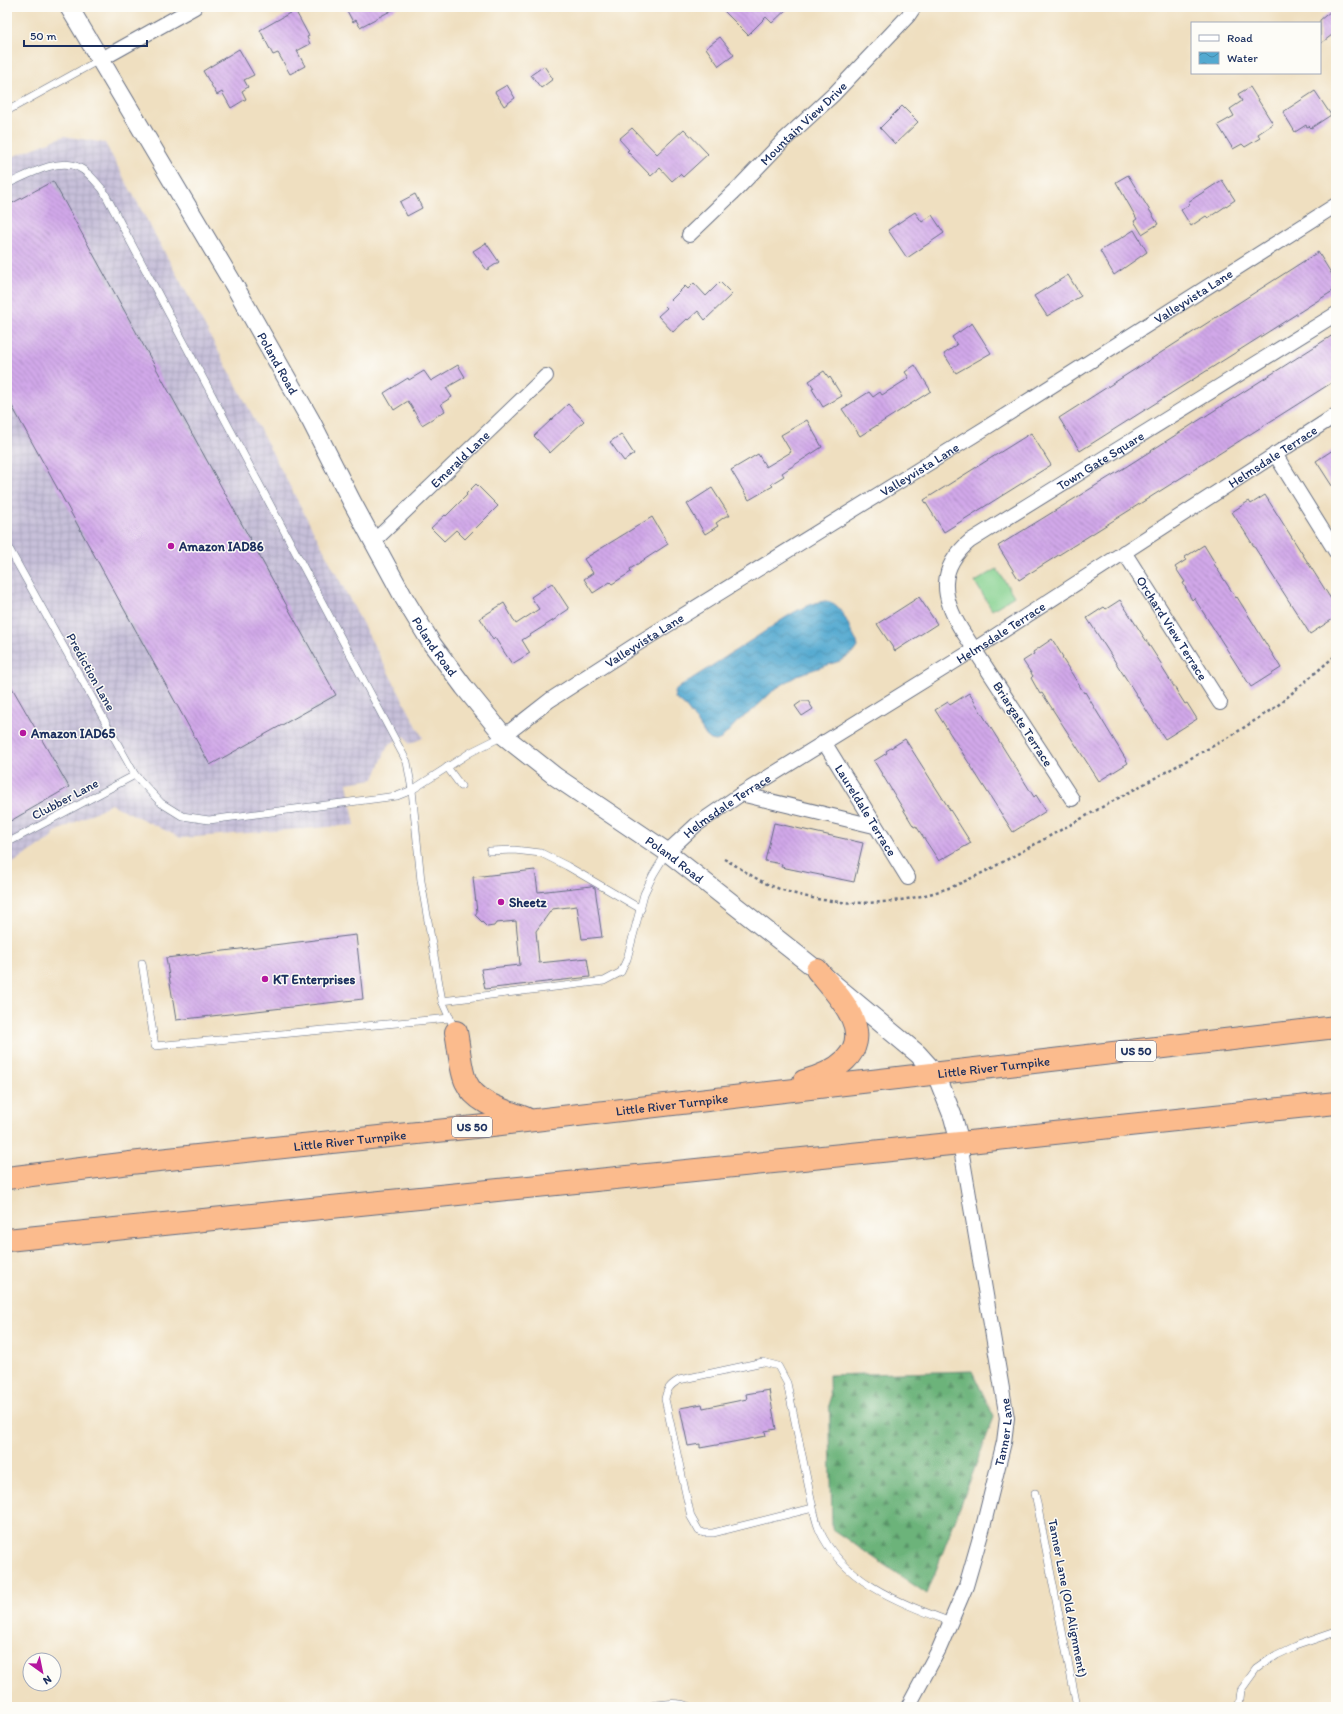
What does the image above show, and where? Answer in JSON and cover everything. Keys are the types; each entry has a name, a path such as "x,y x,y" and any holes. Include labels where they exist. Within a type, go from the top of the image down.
{"highway":[{"path":"750,1095 806,1080 825,1073 845,1062 854,1049 857,1037 852,1018 845,1005 817,970"},
{"path":"453,1025 465,1081 472,1092 492,1106 528,1119"},
{"name":"Little River Turnpike","path":"7,1178 138,1162 459,1128 936,1074 1336,1027"},
{"path":"7,1240 960,1143 1336,1102"}],"street":[{"name":"Poland Road","path":"69,7 234,285 311,421 373,542 404,598 432,644 504,736 556,777 667,852 817,970 918,1054 936,1074 953,1117 960,1143"},
{"path":"100,60 195,7"},
{"name":"Mountain View Drive","path":"689,235 737,189 784,140 834,94 908,16 914,7"},
{"name":"Valleyvista Lane","path":"504,736 550,700 637,644 984,429 1336,205"},
{"name":"Town Gate Square","path":"974,649 954,618 947,598 945,585 948,573 960,550 970,541 1336,314"},
{"name":"Emerald Lane","path":"373,542 546,376"},
{"name":"Helmsdale Terrace","path":"667,852 696,825 741,794 974,649 1336,415"},
{"path":"1275,454 1336,552"},
{"name":"Orchard View Terrace","path":"1124,552 1220,703"},
{"name":"Briargate Terrace","path":"974,649 1072,799"},
{"name":"Laureldale Terrace","path":"824,742 874,826 908,878"},
{"path":"741,794 874,826"},
{"name":"Tanner Lane","path":"908,1707 951,1622 966,1586 983,1527 1004,1442 1007,1418 960,1143"}],"lane":[{"path":"7,111 100,60"},
{"path":"7,184 48,167 64,164 78,166 91,175 103,190 407,762 412,790 422,881 442,1001 453,1025 155,1046 142,963"},
{"name":"Prediction Lane","path":"7,544 134,775 161,803 182,816 209,820 397,796 412,790 471,752 504,736"},
{"path":"447,767 460,786"},
{"name":"Clubber Lane","path":"7,843 134,775"},
{"path":"490,851 514,850 541,853 567,866 640,909"},
{"path":"442,1001 604,981 621,972 628,959 644,894 653,874 667,852"},
{"path":"813,1508 713,1533 704,1533 699,1531 691,1517 666,1399 667,1391 671,1384 679,1380 763,1362 778,1366 787,1383 813,1508 819,1528 829,1548 842,1564 856,1576 872,1586 914,1607 951,1622"},
{"name":"Tanner Lane (Old Alignment)","path":"1035,1493 1077,1707"},
{"path":"1239,1707 1241,1690 1256,1670 1276,1655 1295,1646 1336,1632"},
{"path":"644,1707 674,1703 685,1704 691,1707"}],"path":[{"path":"724,859 747,874 774,886 795,893 826,900 864,903 900,901 940,891 955,886 990,868 1230,736 1277,706 1336,655"}],"shaded area":[{"path":"64,136 105,143 228,369 423,738 409,744 405,736 388,745 374,779 347,783 355,825 181,838 111,804 54,833 53,837 7,867 7,159"}],"green space":[{"path":"997,569 1014,596 992,610 975,582"},
{"path":"972,1371 994,1417 927,1594 832,1529 829,1375"}],"water":[{"path":"825,601 837,606 845,617 857,642 858,647 856,650 840,661 800,674 775,689 753,710 738,721 721,739 716,741 711,740 706,736 686,707 675,698 674,692 685,683 790,615 807,606"}],"building":[{"path":"345,7 398,7 360,27 356,20 353,22"},
{"path":"720,7 789,7 772,23 766,17 748,35"},
{"path":"1336,7 1336,32 1321,43 1321,22 1320,20"},
{"path":"295,10 309,36 307,37 310,44 297,51 305,66 290,74 278,53 273,55 260,30"},
{"path":"720,37 734,55 719,66 706,48"},
{"path":"239,49 254,75 244,80 248,87 242,91 246,99 231,108 222,92 217,95 203,71"},
{"path":"544,66 553,79 541,88 531,75"},
{"path":"507,85 515,98 504,106 495,92"},
{"path":"1250,87 1273,124 1258,134 1260,138 1245,147 1242,144 1233,149 1218,125 1234,116 1230,109 1242,101 1238,94"},
{"path":"1315,91 1331,115 1311,128 1309,126 1307,127 1306,125 1295,132 1283,112"},
{"path":"902,106 918,122 895,144 880,128"},
{"path":"632,128 657,154 684,129 708,154 683,177 680,174 672,181 660,168 651,176 627,151 629,150 619,139"},
{"path":"1128,175 1158,224 1142,234 1134,221 1137,219 1116,182"},
{"path":"1222,180 1235,200 1208,218 1206,216 1191,226 1181,210 1190,204 1188,202"},
{"name":"Amazon IAD86","path":"53,181 336,695 210,765 7,397 7,206"},
{"path":"415,194 422,208 407,216 400,202"},
{"path":"915,212 922,222 932,215 944,233 907,258 888,230"},
{"path":"1134,230 1147,252 1114,275 1100,251"},
{"path":"486,243 499,262 487,270 473,251"},
{"path":"1318,252 1336,281 1336,289 1080,451 1059,418"},
{"path":"1068,275 1081,296 1047,316 1034,296"},
{"path":"720,282 732,294 705,320 698,311 673,332 658,316 667,308 665,306 685,286 688,289 694,283 706,296"},
{"path":"972,323 991,353 956,373 944,354 957,345 952,337"},
{"path":"1336,333 1336,380 1019,580 998,546"},
{"path":"458,365 465,377 446,388 452,397 441,404 445,411 422,425 408,401 394,410 384,393 408,378 409,380 424,371 431,381"},
{"path":"915,365 931,391 860,436 842,409 869,392 873,397 880,392 882,395 909,378 905,372"},
{"path":"824,371 829,378 830,377 842,396 823,407 809,381"},
{"path":"568,404 584,421 550,453 534,436"},
{"path":"807,420 822,447 782,473 784,476 771,484 773,486 749,500 731,470 758,454 766,467 791,452 781,435"},
{"path":"1031,433 1051,465 944,532 924,500"},
{"path":"621,434 634,454 624,461 610,442"},
{"path":"1336,448 1336,492 1316,461"},
{"path":"476,484 498,506 465,539 456,530 444,541 431,528 445,515 446,516"},
{"path":"712,488 730,516 726,516 716,523 718,526 705,534 687,504"},
{"path":"1265,495 1331,599 1336,595 1336,617 1310,634 1232,512 1249,501 1251,504"},
{"path":"652,517 668,544 630,569 631,572 612,584 610,582 593,593 584,579 593,573 584,559"},
{"path":"1204,545 1215,563 1214,564 1236,598 1237,597 1281,668 1251,687 1194,598 1192,600 1183,583 1185,582 1175,567 1186,560 1185,557"},
{"path":"552,583 569,609 522,640 530,653 512,664 495,638 493,640 480,618 504,603 516,624 539,609 531,597"},
{"path":"919,597 937,624 895,651 877,624"},
{"path":"1120,600 1185,704 1187,703 1197,719 1165,739 1087,618 1104,607 1106,609"},
{"path":"1052,639 1063,657 1062,658 1084,693 1085,692 1128,763 1099,781 1042,693 1040,694 1031,678 1033,676 1023,661"},
{"name":"Amazon IAD65","path":"7,679 69,787 7,823"},
{"path":"969,693 1034,797 1036,795 1046,811 1013,832 935,710 948,702 950,705"},
{"path":"802,701 808,701 813,709 802,716 795,706"},
{"path":"905,739 971,843 939,861 916,826 914,827 874,761 887,753 886,751"},
{"path":"774,823 863,843 854,882 781,867 782,864 765,861"},
{"name":"Sheetz","path":"535,870 538,892 591,886 595,888 602,937 582,939 577,906 552,909 536,931 539,963 587,958 590,977 485,989 481,969 520,965 516,921 496,923 494,926 487,927 475,915 477,912 473,877"},
{"name":"KT Enterprises","path":"356,935 363,999 176,1020 166,958"},
{"path":"769,1390 776,1429 765,1431 766,1436 700,1448 700,1444 688,1446 680,1408 702,1404 703,1408 747,1399 746,1394"}],"place":[{"name":"Amazon IAD86","path":"171,546"},
{"name":"Amazon IAD65","path":"23,733"},
{"name":"Sheetz","path":"501,902"},
{"name":"KT Enterprises","path":"265,979"}]}
